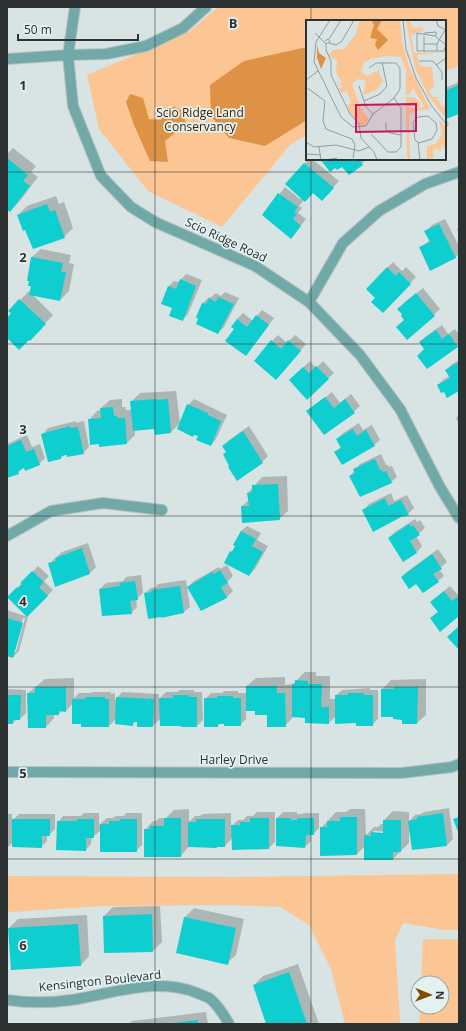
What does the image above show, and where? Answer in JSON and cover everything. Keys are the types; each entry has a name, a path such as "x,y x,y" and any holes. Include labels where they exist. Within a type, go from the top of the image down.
{"street":[{"name":"Scio Ridge Road","path":"75,7 68,55 72,106 101,176 131,207 155,222 255,266 309,302 360,355 400,409 440,487 459,518"},
{"path":"7,59 106,54 146,46 183,28 206,7"},
{"path":"309,302 343,243 379,211 425,184 459,172"},
{"path":"7,536 51,511 103,503 162,510"},
{"name":"Harley Drive","path":"7,772 402,774 452,767 459,764"},
{"name":"Kensington Boulevard","path":"7,1000 41,1002 70,1000 162,986 189,989 209,998 225,1016 229,1024"}],"green space":[{"name":"Scio Ridge Land Conservancy","path":"218,7 459,7 459,66 446,71 446,20 306,20 306,136 290,145 222,227 148,191 99,129 87,75 189,32"},
{"path":"459,874 459,930 445,930 403,923 395,940 400,1024 345,1024 331,969 309,925 280,907 231,905 100,906 14,912 7,911 7,876 238,877"},
{"path":"423,939 459,939 459,1024 419,1024 420,1015 450,1015 450,975 421,975"}],"shaded area":[{"path":"306,47 306,121 265,146 229,138 211,116 210,85 244,61"},
{"path":"130,94 143,98 149,119 161,120 162,109 175,107 183,111 186,124 165,141 168,162 150,161 134,125 126,102"}],"building":[{"path":"459,85 459,114 446,119 446,91"},
{"path":"7,158 28,175 23,181 30,186 10,212 7,210"},
{"path":"321,160 360,160 363,165 349,175 342,167 337,170 335,168 330,172"},
{"path":"304,163 334,188 322,201 313,193 305,202 285,184"},
{"path":"278,193 298,207 294,212 297,214 293,219 301,226 291,239 262,215"},
{"path":"47,204 50,212 55,210 65,238 33,249 25,230 23,231 17,215"},
{"path":"439,224 456,258 430,271 419,247 430,242 424,231"},
{"path":"31,257 63,263 61,272 66,272 60,301 29,295 31,286 28,286 29,281 27,281"},
{"path":"387,267 396,276 399,272 411,284 383,313 371,302 375,298 366,289"},
{"path":"180,279 196,286 183,321 169,316 172,308 161,304 168,286 176,289"},
{"path":"416,293 435,316 407,340 396,327 404,320 401,316 402,314 397,309"},
{"path":"218,297 234,304 218,334 196,324 198,319 196,317 202,303 206,304 209,298 216,302"},
{"path":"19,299 46,324 19,350 7,338 7,318 11,313 8,311"},
{"path":"256,315 269,325 246,356 225,341 234,329 231,327 237,319 247,327"},
{"path":"436,330 442,339 449,334 458,347 427,369 417,356 424,349 419,342"},
{"path":"271,340 281,349 288,340 301,351 276,380 254,361"},
{"path":"459,362 459,391 447,398 444,392 441,393 437,385 450,378 445,370"},
{"path":"316,366 329,379 307,400 289,380 303,367 309,373"},
{"path":"325,397 334,408 345,399 355,413 324,435 306,411"},
{"path":"168,399 171,433 155,435 154,429 133,431 130,401"},
{"path":"187,404 208,413 208,415 221,421 211,446 196,440 198,436 194,435 193,437 177,429"},
{"path":"113,407 114,416 117,416 117,418 125,418 127,444 99,447 99,444 90,445 88,419 101,418 100,408"},
{"path":"70,426 70,428 78,427 84,454 67,457 67,455 61,456 61,459 48,462 41,434"},
{"path":"353,429 357,436 366,430 375,446 342,465 334,452 341,448 336,439"},
{"path":"243,431 263,463 237,481 228,467 229,466 223,454 226,452 222,446"},
{"path":"21,440 26,452 34,449 40,465 25,471 24,468 18,471 19,474 7,478 7,446"},
{"path":"375,459 380,470 383,472 386,471 392,483 360,497 349,476 355,473 353,469"},
{"path":"278,484 280,520 242,523 241,506 249,506 247,493 252,492 252,485"},
{"path":"385,498 388,506 401,500 409,515 403,516 373,532 362,510"},
{"path":"409,524 411,527 413,525 420,535 410,541 417,553 403,562 388,538"},
{"path":"241,531 256,539 252,546 263,552 249,576 224,563 230,551 232,552 235,546 233,545"},
{"path":"82,548 90,574 55,587 48,563 56,561 55,558"},
{"path":"432,554 442,569 433,574 439,582 423,593 416,584 409,589 401,577"},
{"path":"220,570 228,583 221,587 227,598 201,611 187,587 212,572 214,574"},
{"path":"32,571 44,582 39,587 48,596 27,617 7,597 22,584 20,583"},
{"path":"135,581 138,600 130,601 132,614 102,616 99,589 120,586 119,583"},
{"path":"180,586 184,613 148,619 144,593 152,592 151,590"},
{"path":"444,591 452,601 459,596 459,616 440,632 430,618 438,612 430,602"},
{"path":"7,618 23,623 13,658 7,656"},
{"path":"459,626 459,650 447,637"},
{"path":"295,680 308,681 308,684 322,684 321,707 329,707 329,724 305,723 305,718 292,717 292,684 295,684"},
{"path":"246,686 277,686 277,693 285,693 286,727 267,727 267,715 255,715 255,711 246,711"},
{"path":"35,687 66,687 66,712 59,711 59,715 46,715 46,728 28,728 27,693 35,693"},
{"path":"394,687 418,687 417,724 402,724 402,720 393,719 393,717 381,717 381,689 394,689"},
{"path":"348,693 364,693 364,695 373,695 373,726 356,726 356,723 335,724 335,695 348,695"},
{"path":"7,695 21,695 20,720 13,720 13,724 7,724"},
{"path":"173,695 189,695 189,697 197,697 197,727 160,726 159,698 173,698"},
{"path":"217,696 233,696 233,698 241,698 241,726 224,726 224,724 218,724 218,727 204,727 204,698 217,698"},
{"path":"85,697 105,697 105,699 109,699 109,727 81,727 81,724 72,724 72,699 85,699"},
{"path":"116,697 154,699 153,727 137,727 137,722 133,722 133,726 115,724"},
{"path":"443,813 447,846 412,850 408,821 417,819 417,817"},
{"path":"340,817 357,817 357,855 320,856 320,827 327,827 327,821 340,821"},
{"path":"459,817 459,834 453,819"},
{"path":"164,818 181,818 181,857 144,857 144,829 150,829 150,826 164,826"},
{"path":"250,818 269,818 269,849 232,850 231,825 240,825 240,822 250,822"},
{"path":"276,818 291,818 291,820 297,820 297,818 314,818 314,835 306,835 305,848 276,846"},
{"path":"12,819 50,819 50,836 42,836 42,848 12,847"},
{"path":"77,819 94,819 94,838 86,838 86,851 56,850 57,821 77,821"},
{"path":"120,819 137,819 137,852 100,852 100,824 109,824 109,821 120,821"},
{"path":"196,819 225,819 225,847 188,847 188,822 196,822"},
{"path":"383,820 401,820 401,852 393,852 393,860 364,860 364,835 371,836 371,832 383,833"},
{"path":"152,914 153,952 104,953 103,916"},
{"path":"184,917 236,928 228,965 176,953"},
{"path":"78,924 81,966 11,970 8,928"},
{"path":"289,972 307,1024 266,1024 253,985"},
{"path":"198,1020 198,1024 174,1024 174,1023"}]}
